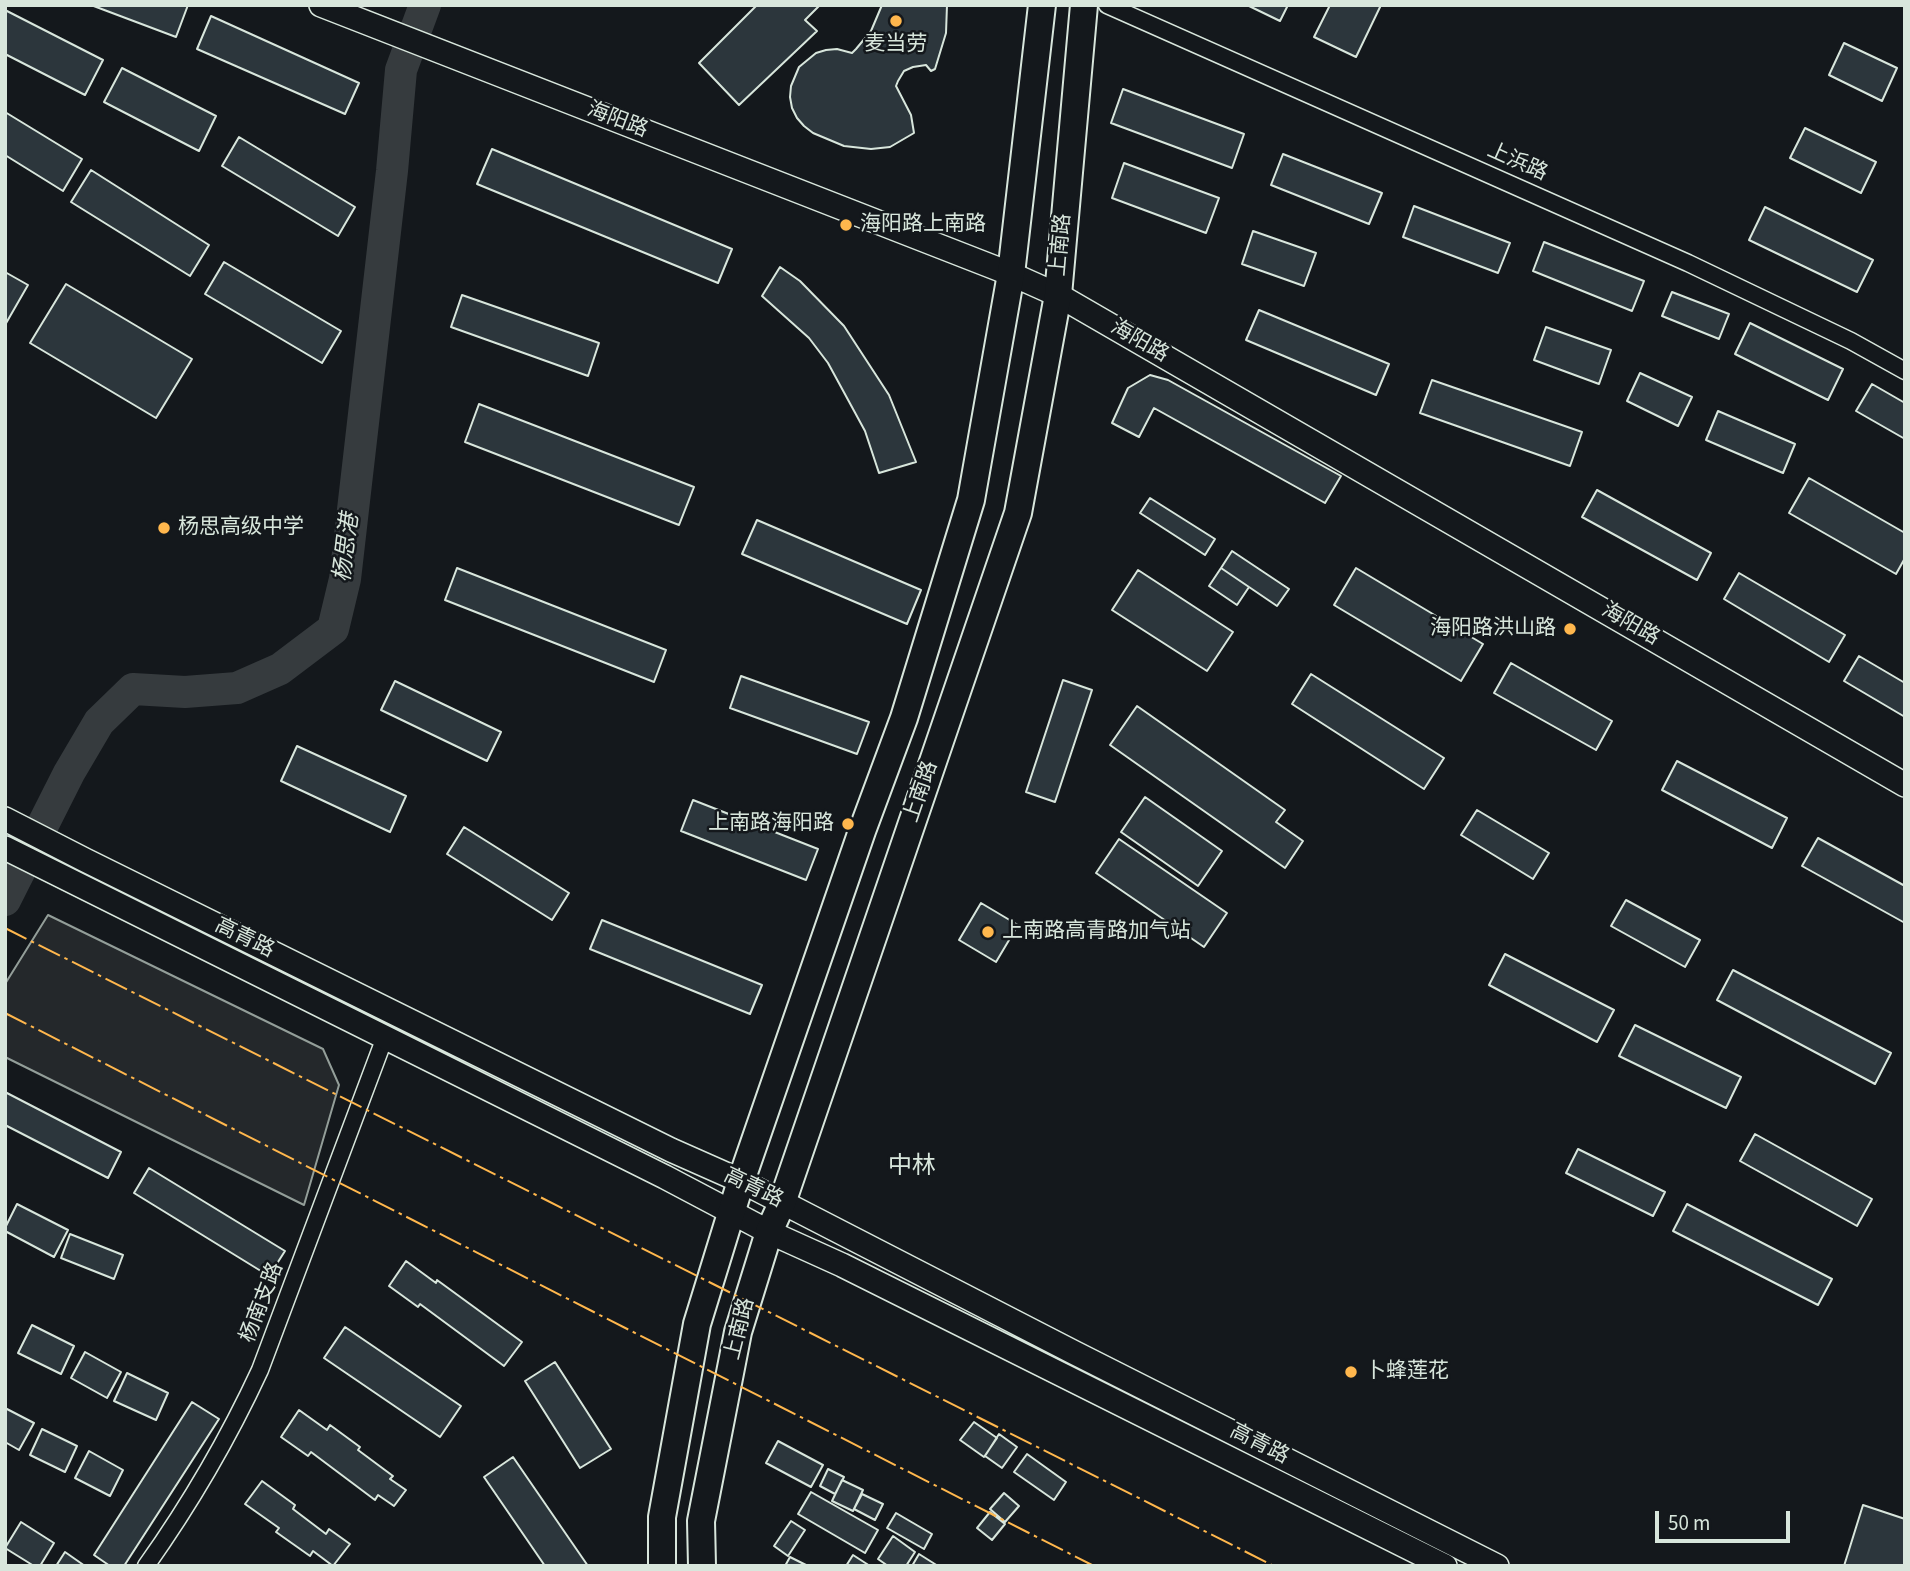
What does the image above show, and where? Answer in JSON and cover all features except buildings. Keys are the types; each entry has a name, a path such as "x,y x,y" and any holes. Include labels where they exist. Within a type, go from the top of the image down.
{"main road":[{"name":"海阳路","path":"321,5 1011,274 1058,295 1905,785"},
{"name":"上南路","path":"662,1566 662,1517 698,1324 741,1181 904,718 974,487 1011,274 1042,5"},
{"name":"上南路","path":"702,1566 701,1521 736,1346 769,1232 782,1203 1018,513 1058,295 1084,5"},
{"name":"高青路","path":"5,819 646,1138 741,1181 1497,1566"},
{"name":"高青路","path":"5,848 769,1232 842,1265 1445,1566"}],"street":[{"name":"上浜路","path":"1107,5 1688,262 1851,341 1905,371"},
{"name":"杨南支路","path":"146,1566 206,1476 260,1370 385,1037"}],"shaded area":[{"path":"48,915 323,1049 339,1085 304,1205 5,1057 5,984"}],"waterway":[{"name":"杨思港","path":"5,900 69,773 99,722 133,689 185,692 237,688 280,669 333,629 345,579 401,70 425,5"}],"power":[{"path":"5,928 1274,1566"},
{"path":"5,1013 1094,1566"}],"place":[{"name":"麦当劳","path":"896,21"},
{"name":"海阳路上南路","path":"846,225"},
{"name":"杨思高级中学","path":"164,528"},
{"name":"海阳路洪山路","path":"1570,629"},
{"name":"上南路海阳路","path":"848,824"},
{"name":"上南路高青路加气站","path":"988,932"},
{"name":"卜蜂莲花","path":"1351,1372"}],"district":[{"name":"中林","path":"912,1168"}]}
